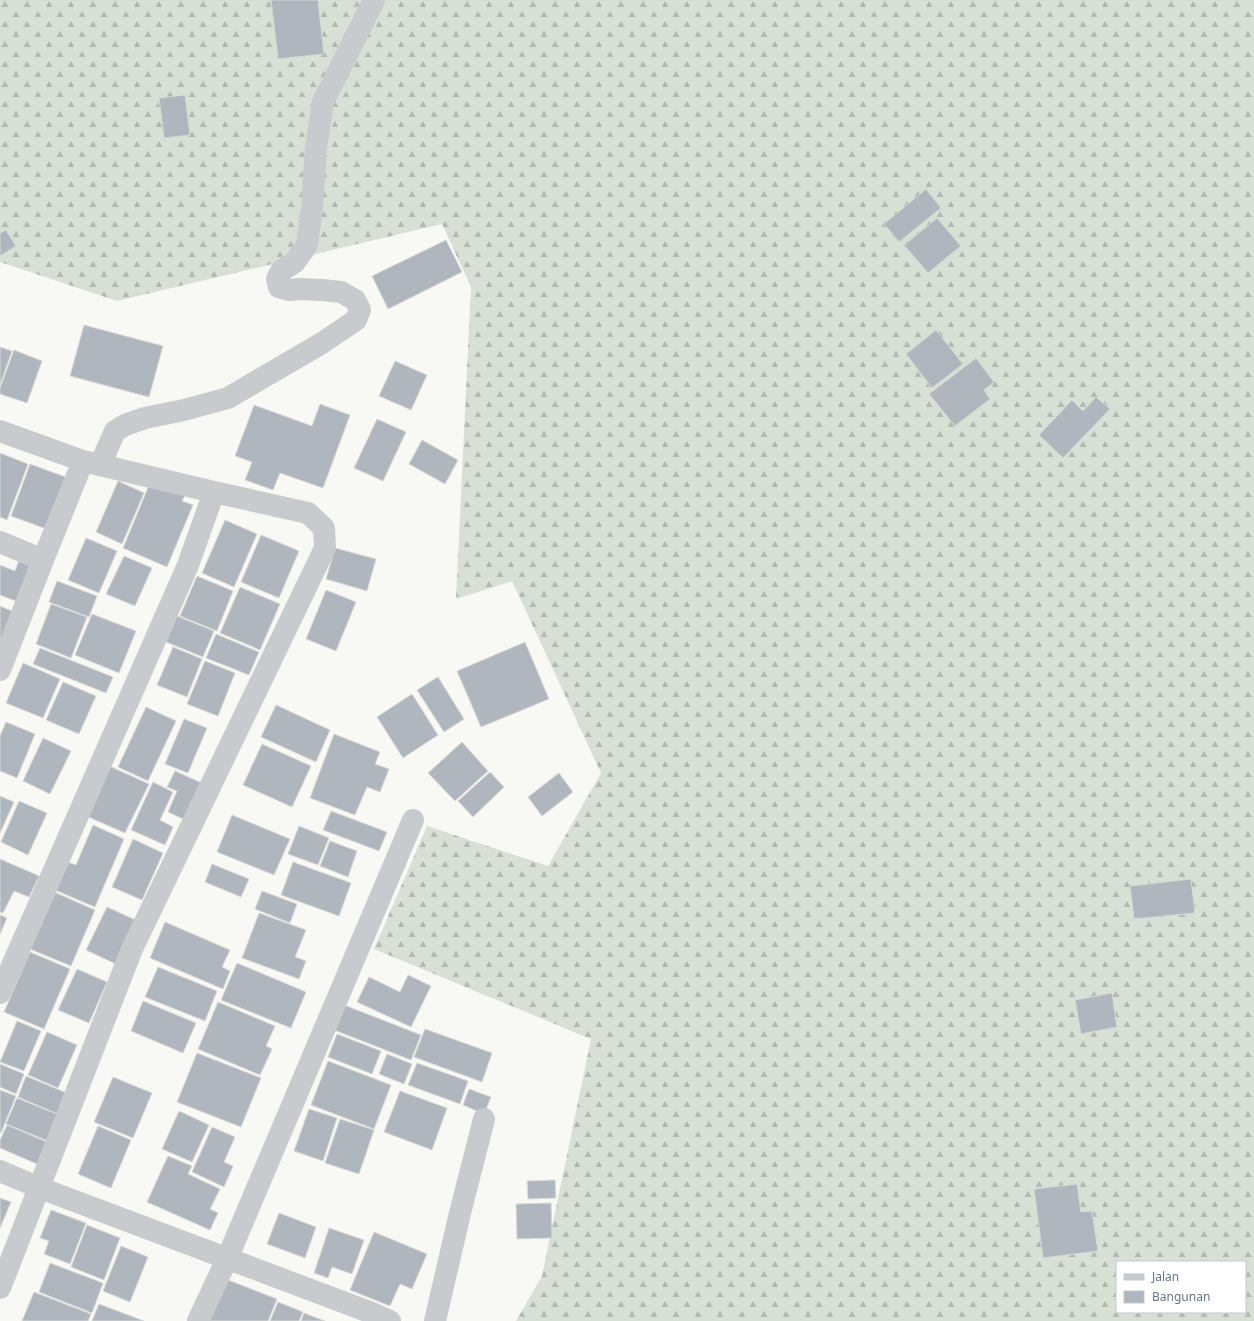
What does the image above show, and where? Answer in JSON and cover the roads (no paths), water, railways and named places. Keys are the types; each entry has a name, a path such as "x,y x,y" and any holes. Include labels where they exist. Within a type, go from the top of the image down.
{"street":[{"path":"2,663 44,560 92,463 115,431 125,425 145,418 184,410 228,398 322,343 356,320 360,310 355,300 341,292 300,288 290,290 279,287 277,279 281,271 295,262 308,245 316,147 323,102 374,0"},
{"path":"0,432 92,463 308,513 324,528 325,548 132,949 0,1288"},
{"path":"0,993 188,565 214,492"},
{"path":"0,542 44,560"},
{"path":"198,1321 227,1259 413,820"},
{"path":"435,1321 484,1119"},
{"path":"0,1171 40,1188 390,1321"}]}
